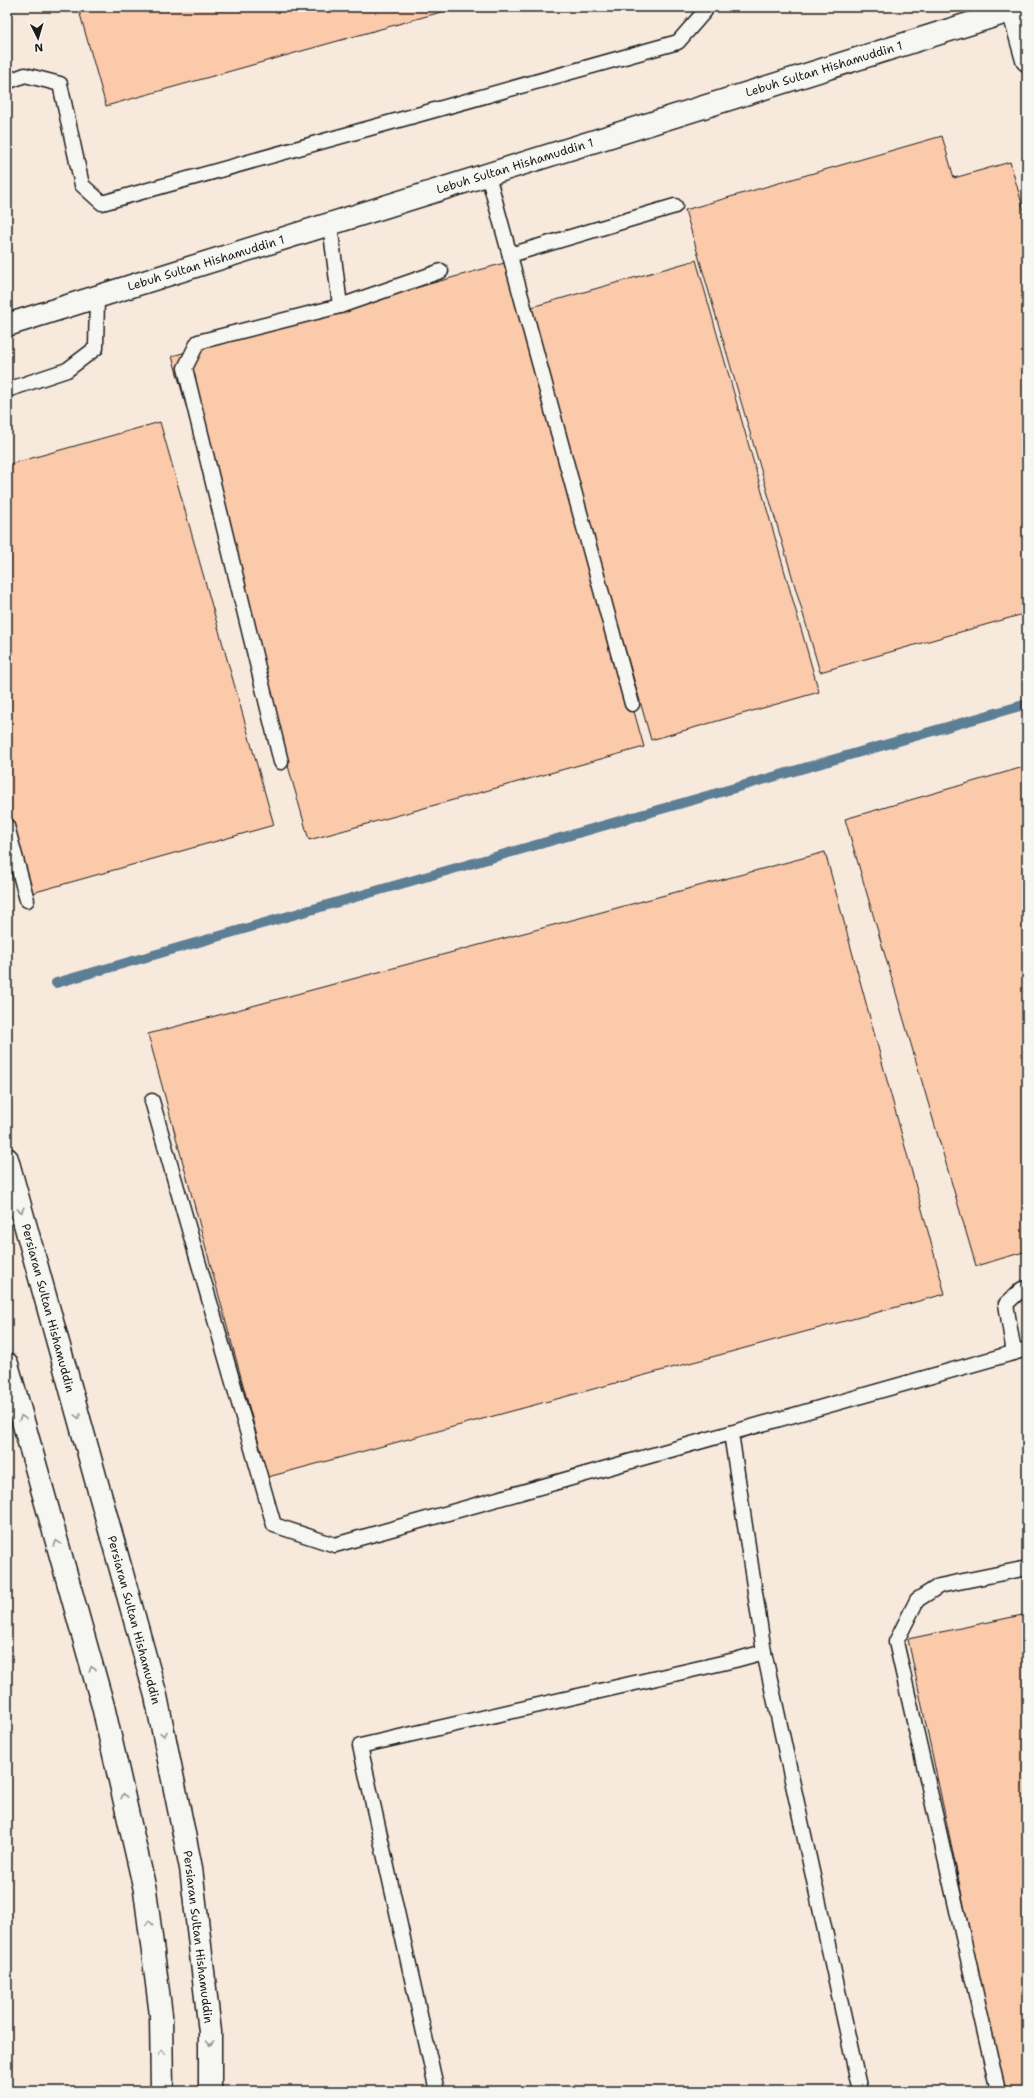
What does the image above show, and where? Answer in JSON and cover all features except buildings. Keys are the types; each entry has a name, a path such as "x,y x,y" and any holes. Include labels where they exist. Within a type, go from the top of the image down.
{"street":[{"path":"1018,8 1027,60"},
{"name":"Lebuh Sultan Hishamuddin 1","path":"7,325 1018,8"},
{"name":"Persiaran Sultan Hishamuddin","path":"7,1158 156,1696 191,1868 210,2032 210,2091"},
{"path":"7,1364 103,1706 145,1890 162,2015 162,2091"}],"lane":[{"path":"7,82 25,75 60,84 82,185 102,203 678,42 705,11 705,7"},
{"path":"488,174 632,704"},
{"path":"510,255 675,206"},
{"path":"330,224 340,306"},
{"path":"281,762 185,368 198,342 340,306 441,271"},
{"path":"7,390 67,370 96,348 97,297"},
{"path":"7,826 27,900"},
{"path":"152,1101 274,1525 335,1545 1020,1351 1006,1304 1022,1289 1027,1288"},
{"path":"731,1433 764,1652 860,2091"},
{"path":"998,2091 896,1642 917,1600 939,1586 1027,1568"},
{"path":"437,2091 360,1746 727,1662 764,1652"}],"shaded area":[{"path":"7,7 1027,7 1027,2091 7,2091"}],"waterway":[{"path":"56,983 1027,704"}]}
